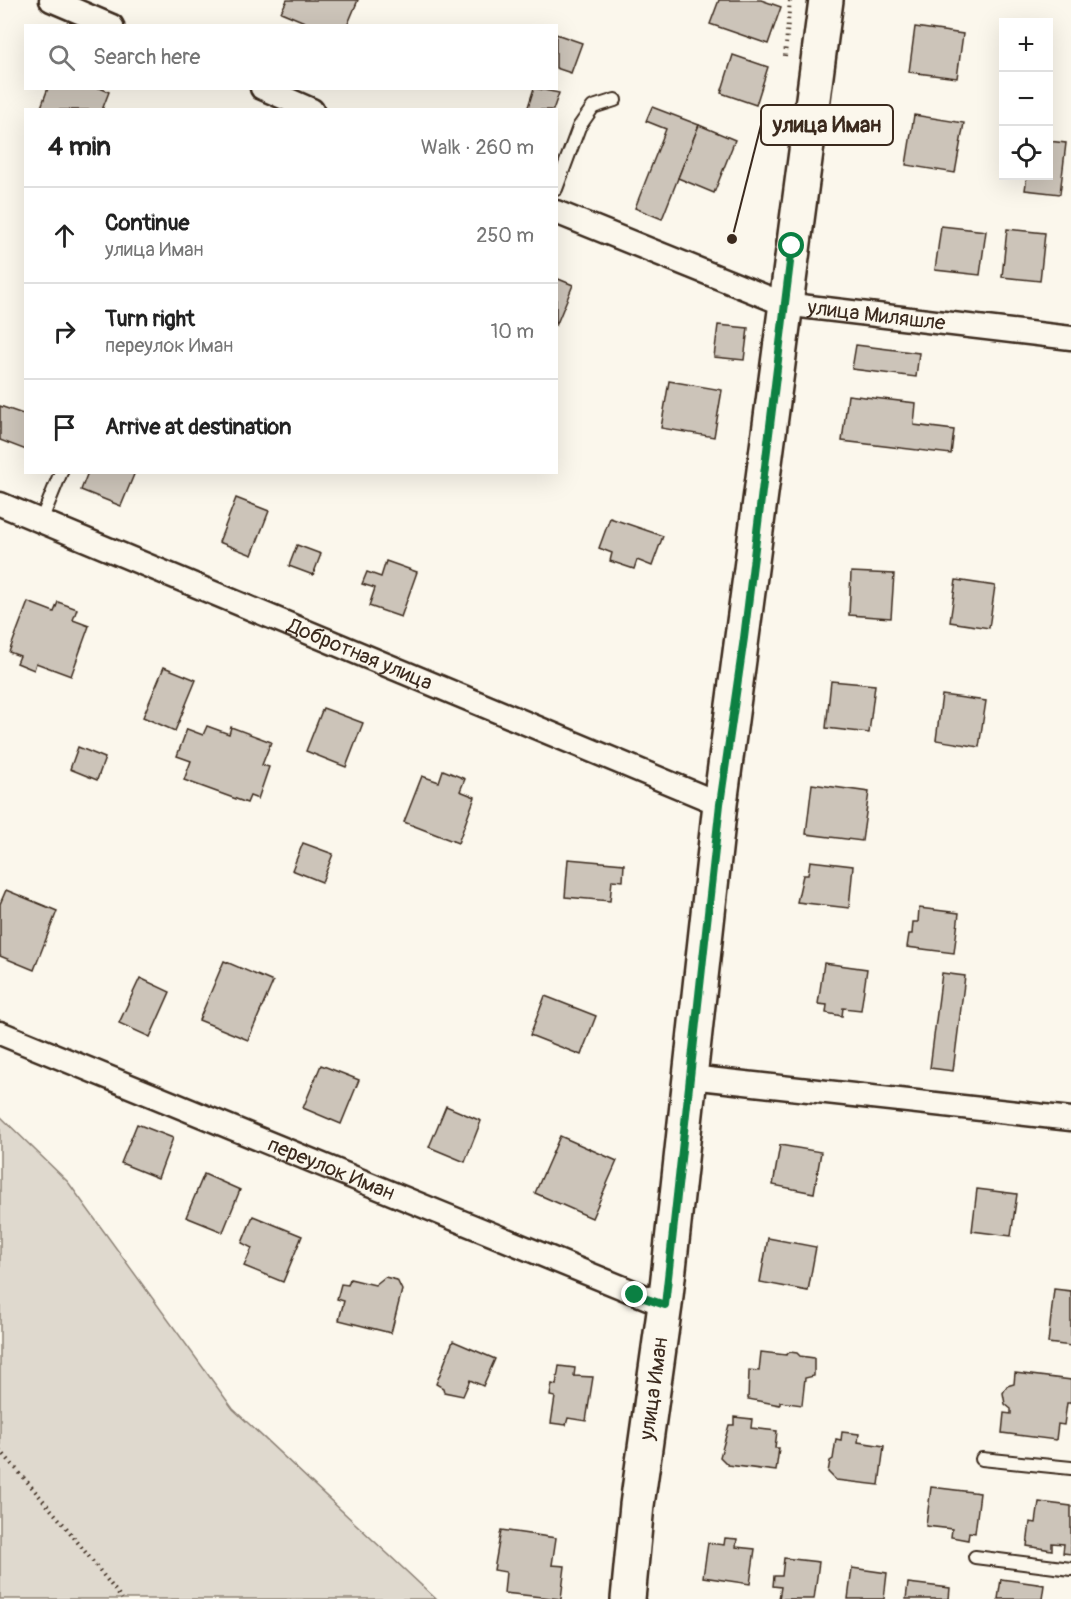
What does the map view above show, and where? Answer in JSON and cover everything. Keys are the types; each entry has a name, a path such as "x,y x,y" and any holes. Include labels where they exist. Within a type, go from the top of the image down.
{"street":[{"path":"51,0 107,24"},
{"name":"улица Иман","path":"628,1599 637,1505 665,1305 720,804 744,638 784,304 826,0"},
{"path":"267,90 307,108"},
{"name":"улица Миляшле","path":"558,213 784,304 1071,338"},
{"name":"Добротная улица","path":"0,504 720,804"},
{"name":"переулок Иман","path":"0,1033 665,1305"},
{"path":"690,1077 1071,1119"}],"lane":[{"path":"558,184 579,128 588,114 593,107 615,100"},
{"path":"41,521 60,474"},
{"path":"982,1459 1071,1468"},
{"path":"975,1557 1071,1569"}],"path":[{"path":"0,1450 65,1526 122,1599"}],"shaded area":[{"path":"0,1116 68,1182 233,1409 436,1599 0,1599"}],"building":[{"path":"287,0 358,0 348,24 309,24 281,12"},
{"path":"719,0 761,0 781,7 768,44 710,24"},
{"path":"915,27 963,34 957,78 909,72"},
{"path":"558,35 582,43 571,73 558,69"},
{"path":"733,55 768,67 756,105 721,93"},
{"path":"47,90 104,90 109,92 103,108 41,108"},
{"path":"533,90 559,93 554,108 528,108"},
{"path":"652,107 699,125 662,219 635,208 666,129 646,121"},
{"path":"914,115 964,123 955,173 906,165"},
{"path":"699,125 735,140 714,193 678,178"},
{"path":"1053,142 1066,143 1060,194 1025,190 1026,180 1053,180"},
{"path":"941,226 986,231 980,275 935,270"},
{"path":"1007,229 1045,233 1040,281 1002,277"},
{"path":"558,279 573,285 558,321"},
{"path":"718,325 748,328 744,360 714,357"},
{"path":"856,345 919,353 916,377 852,369"},
{"path":"669,381 722,390 714,437 661,428"},
{"path":"848,395 916,403 914,425 954,430 951,454 842,441"},
{"path":"0,406 24,414 24,449 0,440"},
{"path":"87,474 134,474 121,506 81,490"},
{"path":"236,498 269,511 252,555 219,542"},
{"path":"610,518 663,536 652,566 637,560 634,569 610,561 612,553 599,548"},
{"path":"297,545 321,554 313,575 289,566"},
{"path":"386,561 417,572 401,617 369,606 375,588 362,584 367,572 381,577"},
{"path":"851,572 894,574 891,618 849,615"},
{"path":"956,580 995,586 989,628 950,622"},
{"path":"28,602 54,612 58,602 77,609 73,620 89,626 71,676 36,663 34,670 17,663 20,656 9,652"},
{"path":"164,667 196,680 175,731 143,717"},
{"path":"831,681 875,685 869,733 826,728"},
{"path":"942,695 986,701 979,747 936,740"},
{"path":"323,708 363,723 346,767 306,751"},
{"path":"207,726 229,734 231,727 271,742 262,765 269,767 258,799 250,796 247,803 184,780 191,761 177,756 187,729 203,735"},
{"path":"78,747 105,758 97,780 70,769"},
{"path":"443,770 465,779 460,791 475,797 458,843 404,822 422,776 439,782"},
{"path":"812,784 869,792 862,841 806,834"},
{"path":"303,843 333,854 322,882 292,870"},
{"path":"568,859 624,864 623,881 612,880 610,901 565,897"},
{"path":"810,861 853,866 849,908 797,902 803,875 808,875"},
{"path":"6,890 57,911 34,970 0,956 0,904"},
{"path":"919,908 959,913 954,953 907,947 909,934 912,934 913,922 918,922"},
{"path":"224,961 273,982 248,1040 199,1020"},
{"path":"824,963 867,969 861,1010 843,1008 842,1016 826,1013 827,1005 818,1004"},
{"path":"942,973 965,976 953,1071 930,1068"},
{"path":"140,978 170,992 150,1037 119,1023"},
{"path":"545,996 596,1016 581,1055 530,1035"},
{"path":"321,1065 359,1080 341,1124 303,1108"},
{"path":"446,1106 481,1121 465,1162 429,1147"},
{"path":"137,1124 173,1138 158,1178 121,1163"},
{"path":"560,1136 617,1161 592,1218 535,1193"},
{"path":"780,1145 821,1152 814,1193 773,1185"},
{"path":"204,1174 240,1190 223,1232 186,1217"},
{"path":"977,1189 1017,1194 1011,1236 972,1231"},
{"path":"253,1216 302,1236 283,1282 244,1266 252,1248 242,1243"},
{"path":"768,1238 816,1247 808,1291 760,1282"},
{"path":"385,1277 397,1280 402,1290 391,1333 339,1320 344,1301 337,1299 341,1284 348,1285 350,1279 375,1285"},
{"path":"1054,1289 1071,1291 1071,1346 1048,1343"},
{"path":"453,1341 495,1359 483,1386 470,1380 463,1396 444,1392 443,1388 436,1384"},
{"path":"761,1352 786,1355 790,1352 814,1358 814,1376 805,1378 802,1405 780,1402 780,1405 748,1399 749,1370 759,1371"},
{"path":"559,1366 575,1368 574,1376 593,1377 586,1421 568,1418 566,1425 551,1423 555,1397 550,1396 552,1384 556,1385"},
{"path":"1015,1373 1071,1380 1071,1403 1067,1403 1064,1425 1058,1424 1056,1440 1002,1433 1004,1413 1011,1414 1011,1409 1005,1404 1003,1393 1007,1386 1014,1384"},
{"path":"734,1417 752,1419 751,1428 777,1431 775,1448 779,1448 776,1471 728,1465 720,1457 729,1425 734,1425"},
{"path":"842,1432 859,1434 858,1442 884,1446 879,1485 836,1480 828,1472 836,1439 841,1440"},
{"path":"931,1487 980,1493 975,1533 969,1532 968,1540 951,1537 952,1529 926,1526"},
{"path":"1039,1502 1071,1506 1071,1554 1063,1553 1064,1544 1052,1543 1052,1550 1027,1546 1030,1522 1036,1523"},
{"path":"501,1530 556,1538 552,1565 565,1566 561,1599 504,1593 506,1572 494,1570"},
{"path":"725,1538 737,1539 736,1547 755,1549 750,1584 703,1577 708,1543 724,1545"},
{"path":"784,1558 819,1562 814,1599 779,1599 781,1587 773,1586 774,1576 782,1576"},
{"path":"852,1568 887,1573 884,1599 848,1599"},
{"path":"1001,1579 1044,1585 1042,1599 998,1599"},
{"path":"908,1583 950,1588 949,1599 906,1599"}],"place":[{"name":"улица Иман","path":"732,239"}],"route":[{"path":"635,1295 665,1305 678,1170 720,804 744,638 792,246"}]}
